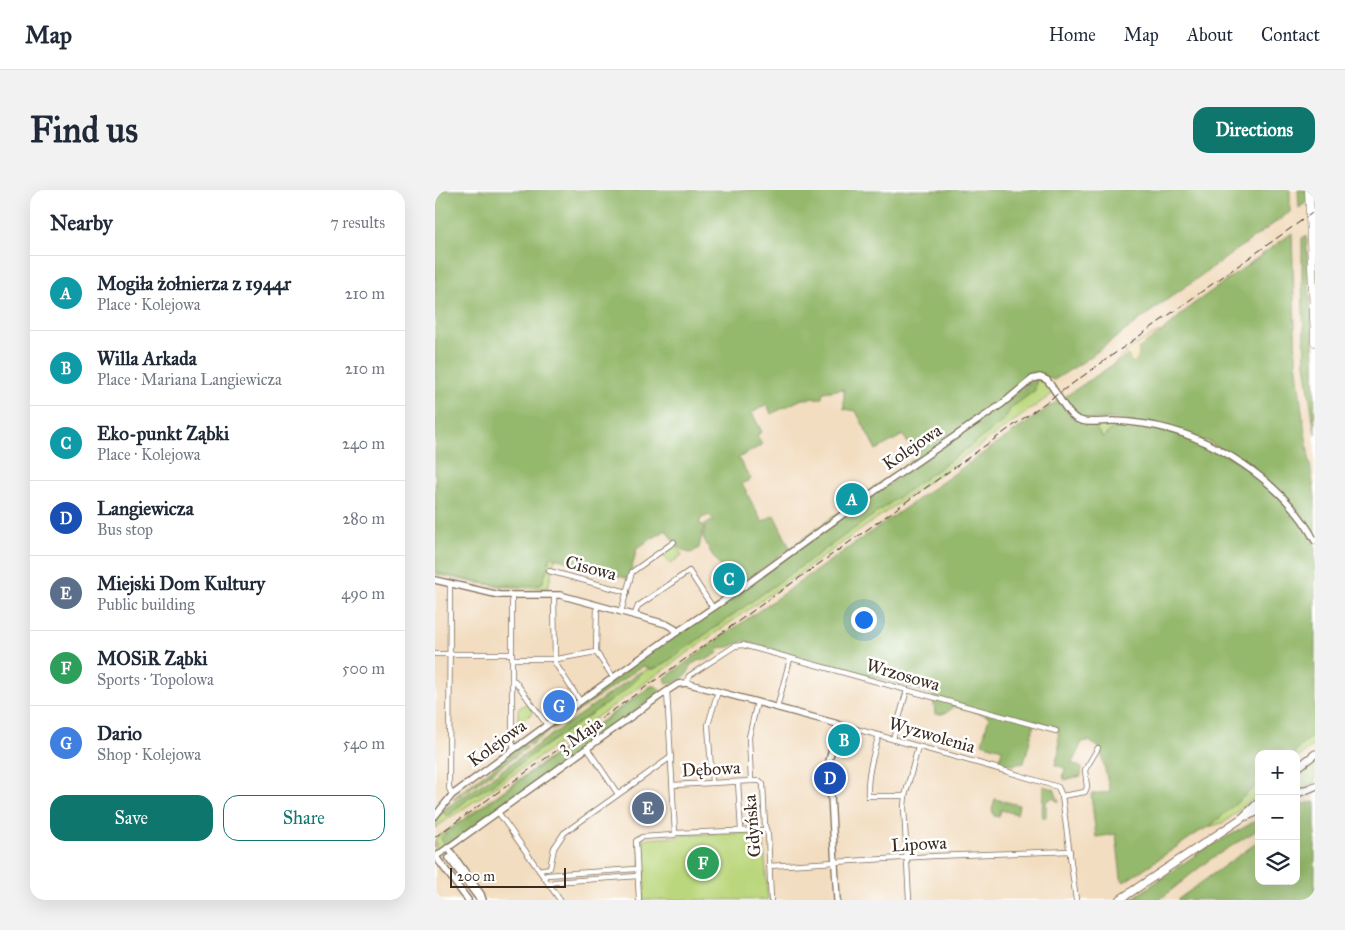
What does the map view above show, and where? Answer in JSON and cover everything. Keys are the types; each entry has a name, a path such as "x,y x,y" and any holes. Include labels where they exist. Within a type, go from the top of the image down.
{"main road":[{"path":"1309,190 1315,342"},
{"path":"1300,765 1315,754"},
{"path":"1300,792 1315,786"},
{"path":"1242,818 1255,806"},
{"path":"1119,900 1242,818 1255,812"}],"street":[{"name":"Kolejowa","path":"436,813 452,795 579,701 1037,377 1047,380 1072,415 1079,420 1124,421 1161,427 1191,436 1221,450 1247,467 1280,495 1307,526 1315,541"},
{"path":"621,612 632,572 674,542"},
{"path":"634,616 638,606 689,570 713,608"},
{"name":"Cisowa","path":"549,571 627,592"},
{"path":"435,580 481,592 512,596 555,595 666,624 677,632"},
{"path":"450,584 449,788 452,795"},
{"path":"555,595 554,659 556,667 579,701"},
{"path":"512,596 512,741 514,749"},
{"path":"597,606 596,652 613,677"},
{"name":"Wrzosowa","path":"743,645 1056,732"},
{"name":"3 Maja","path":"435,857 667,691 678,684 687,683 689,676 735,646 743,645"},
{"path":"435,654 554,659 596,652"},
{"path":"777,708 790,659"},
{"path":"512,681 515,681 547,725"},
{"name":"Wyzwolenia","path":"687,683 1055,785 1060,790 1062,796"},
{"path":"893,739 907,690"},
{"path":"667,691 675,833"},
{"path":"712,783 708,725 717,692"},
{"name":"Gdyńska","path":"757,702 749,737 751,781 760,781 763,784 771,900"},
{"path":"837,900 829,760 838,724"},
{"path":"879,735 870,767 868,796 905,796"},
{"path":"909,900 904,817 905,796 918,747"},
{"path":"587,748 618,794"},
{"path":"1076,900 1062,796 1085,792 1087,787 1085,770 1098,748"},
{"path":"539,870 550,868 554,848 564,833 671,757"},
{"name":"Dębowa","path":"673,785 751,781"},
{"path":"738,782 741,830"},
{"path":"498,812 560,900"},
{"path":"639,900 635,843 637,839 674,835 675,833 766,830"},
{"path":"448,848 481,894 482,900"},
{"name":"Lipowa","path":"769,866 1070,851"},
{"path":"435,857 468,900"},
{"path":"449,858 476,900"},
{"path":"544,877 547,875 636,870"},
{"path":"549,885 554,882 638,876"},
{"path":"463,878 482,900"}],"green space":[{"path":"435,190 1290,190 1290,212 1086,360 1054,380 1040,375 791,550 789,549 736,588 711,553 703,537 706,523 713,522 714,520 709,515 702,517 699,524 704,525 699,548 691,553 683,550 666,530 637,548 629,579 553,556 550,558 543,582 539,585 512,586 487,583 435,572","holes":["844,389 844,409 856,411 876,450 903,435 916,457 790,548 774,515 762,522 742,484 751,479 738,458 762,445 757,435 762,432 752,413 767,404 771,414 802,399 822,398 823,392"]},
{"path":"1298,190 1315,190 1315,196 1299,208"},
{"path":"1292,233 1296,360 1315,497 1315,537 1309,525 1279,491 1209,442 1117,419 1079,417 1063,398 1163,331 1192,305"},
{"path":"1306,236 1314,359 1315,435 1305,363 1302,238"},
{"path":"1036,380 1045,382 1055,392 583,727 435,828 435,820 442,812 448,816 469,798 493,784 623,692 643,672 665,663 969,447 1003,421 1011,408 1035,390"},
{"path":"1036,380 1035,390 1011,408 1003,421 969,447 665,663 655,668 650,669 644,666 638,669 530,745 526,742"},
{"path":"1059,400 1071,417 1092,423 1103,438 1117,423 1163,430 1185,436 1206,445 1239,463 1269,487 1295,514 1315,545 1315,733 1296,750 1255,750 1255,787 1209,827 1124,882 1121,878 1116,834 1096,837 1091,794 1110,792 1100,748 1089,741 1082,742 1072,763 1082,768 1081,776 1065,780 1063,778 1065,768 1055,765 1059,751 1058,727 1035,721 1024,763 1011,765 991,760 992,757 1000,759 1002,749 982,743 989,716 953,706 945,713 935,714 933,694 747,642 746,640 729,647 718,648 718,653 706,660 703,659 690,665 686,675 675,682 667,684 665,678"},
{"path":"1092,423 1117,423 1103,438"},
{"path":"675,543 682,555 670,564 662,553"},
{"path":"551,556 555,558 548,588 519,588 491,585 435,574 435,572 500,585 539,585 543,582"},
{"path":"640,672 643,672 623,692 493,784 469,798 448,816 442,812 444,809"},
{"path":"651,686 519,781 444,845 446,846 437,852 435,850 435,839"},
{"path":"652,686 656,686 661,691 660,693 494,812 481,819 456,840 444,845 441,838 445,834"},
{"path":"527,703 534,712 521,722 518,719 518,709"},
{"path":"1315,733 1315,745 1300,756 1300,750 1296,750"},
{"path":"524,744 528,747 454,800 453,798"},
{"path":"1315,757 1315,782 1300,788 1300,770"},
{"path":"1043,786 1054,789 1059,802 1052,798 1046,801 1046,818 1042,818"},
{"path":"1255,787 1255,797 1225,822 1209,827"},
{"path":"995,799 1019,805 1017,814 1001,810 999,817 994,816 992,809"},
{"path":"1315,802 1315,900 1177,900 1255,844 1255,885 1300,885 1300,804"},
{"path":"1255,821 1255,831 1209,860 1159,900 1130,900 1200,852"},
{"path":"763,832 768,900 643,900 639,841 677,837 679,835"}],"sand":[{"path":"1163,331 1138,349 1139,355 1137,360 1132,363 1128,355 1113,365 1136,345"}],"tunnel":[{"path":"435,842 449,858"}],"railway":[{"path":"435,837 1315,211"}],"place":[{"name":"Mogiła żołnierza z 1944r","path":"852,499"},
{"name":"Eko-punkt Ząbki","path":"729,579"},
{"name":"Dario","path":"559,706"},
{"name":"Willa Arkada","path":"844,740"},
{"name":"Langiewicza","path":"830,778"},
{"name":"Miejski Dom Kultury","path":"648,808"},
{"name":"MOSiR Ząbki","path":"703,863"}]}
